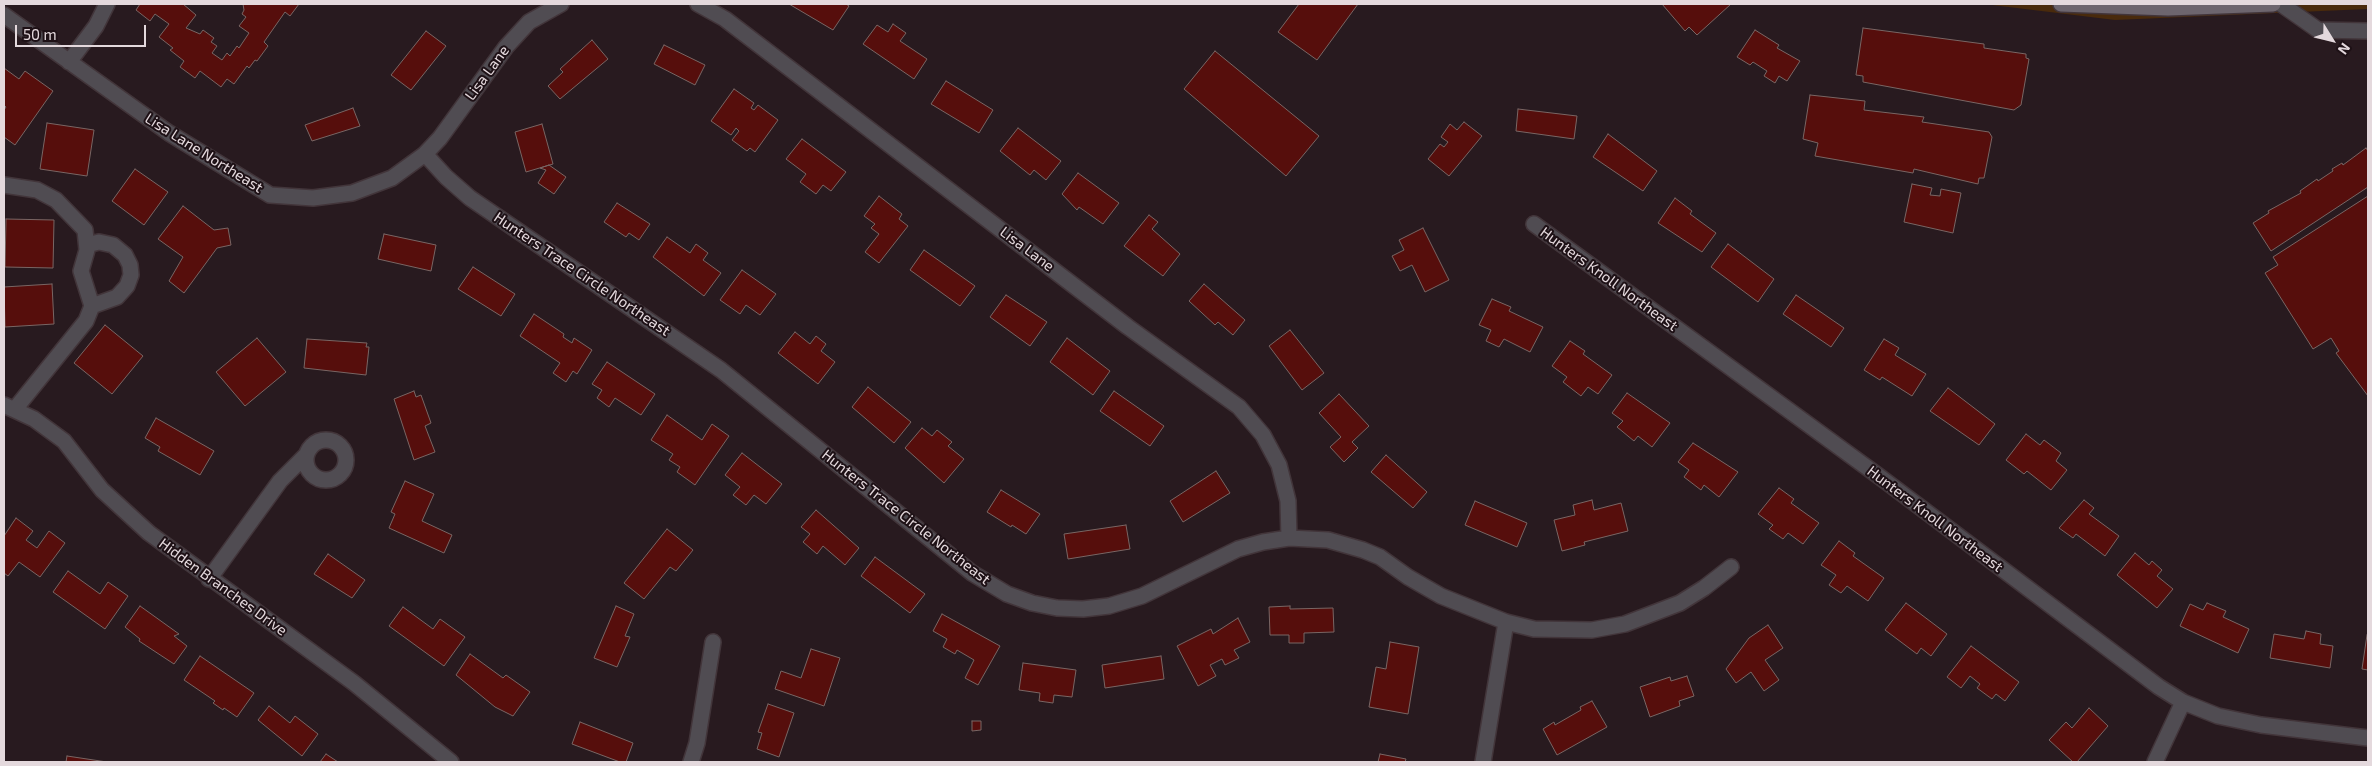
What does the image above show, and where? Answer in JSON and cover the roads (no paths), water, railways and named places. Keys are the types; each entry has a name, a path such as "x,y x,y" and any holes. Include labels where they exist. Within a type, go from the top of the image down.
{"street":[{"path":"69,62 96,26 107,4"},
{"name":"Lisa Lane","path":"425,154 440,138 506,47 529,22 561,4"},
{"name":"Lisa Lane","path":"698,4 725,19 1128,327 1239,407 1263,435 1279,466 1288,502 1289,538"},
{"path":"2061,4 2168,8 2273,4"},
{"path":"2281,4 2318,30 2368,32"},
{"name":"Lisa Lane Northeast","path":"4,15 169,133 270,195 312,198 352,193 392,178 425,154"},
{"name":"Hunters Trace Circle Northeast","path":"425,154 446,177 470,198 721,370 972,573 1007,594 1032,603 1057,608 1083,609 1109,606 1142,596 1238,549 1263,542 1289,538 1328,540 1363,550 1380,557 1408,577 1442,596 1506,622 1534,629 1592,630 1625,624 1680,603 1704,588 1730,567"},
{"path":"4,185 37,190 56,200 84,230 87,245 81,271 92,306 86,321 9,407"},
{"name":"Hunters Knoll Northeast","path":"1534,224 1880,477 2159,687 2183,702 2218,716 2261,725 2368,738"},
{"path":"87,245 99,242 112,245 125,255 130,265 131,275 127,286 117,297 92,306"},
{"name":"Hidden Branches Drive","path":"9,407 64,441 102,490 149,533 209,579 354,682 451,762"},
{"path":"209,579 280,481 306,455"},
{"path":"1483,762 1506,622"},
{"path":"692,762 698,743 713,642"},
{"path":"2155,762 2183,702"}]}
